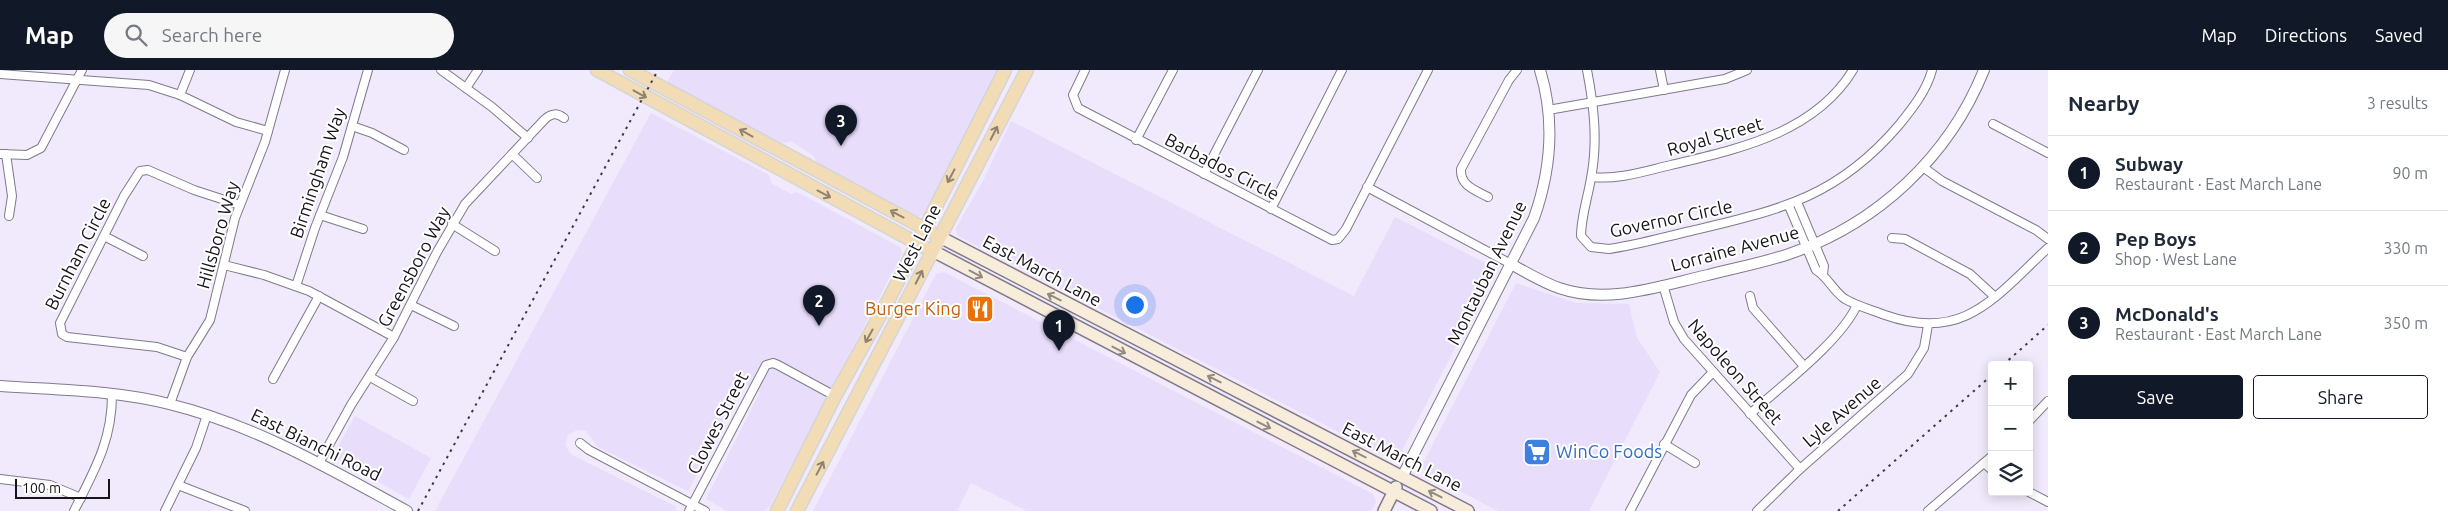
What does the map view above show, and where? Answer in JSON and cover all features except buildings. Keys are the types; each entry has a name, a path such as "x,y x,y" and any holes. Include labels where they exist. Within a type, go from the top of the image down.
{"main road":[{"name":"East March Lane","path":"597,70 932,251 1431,511"},
{"name":"East March Lane","path":"630,70 940,237 1468,511"},
{"name":"West Lane","path":"777,511 835,396 888,301 1005,70"},
{"name":"West Lane","path":"797,511 1027,70"},
{"path":"1384,511 1402,477"}],"street":[{"path":"9,216 12,196 3,154 27,156 37,152 44,143 82,70"},
{"path":"180,95 190,70"},
{"name":"Hillsboro Way","path":"170,404 187,357 210,320 240,204 268,131 284,70"},
{"name":"Birmingham Way","path":"296,286 320,214 336,176 368,70"},
{"path":"441,70 492,107 528,138"},
{"path":"466,88 478,70"},
{"name":"Barbados Circle","path":"1085,70 1073,95 1078,108 1324,238 1338,239 1346,229 1428,70"},
{"path":"1136,140 1172,70"},
{"path":"1204,174 1258,70"},
{"path":"1271,209 1342,70"},
{"path":"1488,197 1468,187 1463,182 1461,169 1509,80 1517,70"},
{"name":"Montauban Avenue","path":"1402,477 1529,232 1544,185 1549,149 1548,110 1540,70"},
{"name":"Governor Circle","path":"1587,70 1593,104 1595,139 1592,177 1581,236 1591,247 1600,249 1620,248 1789,206 1838,180 1880,146 1915,103 1926,86 1932,70"},
{"path":"1660,70 1664,90"},
{"path":"1548,110 1593,104 1725,79 1747,70"},
{"name":"Royal Street","path":"1592,177 1623,176 1734,150 1765,140 1793,126 1817,109 1853,70"},
{"name":"Lorraine Avenue","path":"1511,264 1544,283 1560,289 1589,295 1616,295 1768,260 1811,246 1850,226 1882,205 1923,167 1958,122 1984,70"},
{"path":"0,74 149,85 180,95 220,116 268,131"},
{"name":"Greensboro Way","path":"319,463 394,337 452,224 479,188 550,115 557,114 564,118"},
{"path":"1993,124 2048,153"},
{"path":"352,126 372,133 404,150"},
{"path":"512,154 537,178"},
{"path":"1923,167 1942,181 2036,230 2048,239"},
{"name":"Burnham Circle","path":"187,357 158,346 73,338 62,334 60,323 137,174 148,170 212,197 240,204"},
{"path":"1367,187 1511,264"},
{"path":"1797,202 1811,246"},
{"path":"1789,206 1824,266 1823,274 1835,291 1857,305 1896,319 1928,325 1941,324 1963,318 1984,306 2048,248"},
{"path":"320,214 363,229"},
{"path":"452,224 495,251"},
{"path":"104,236 143,256"},
{"path":"1892,238 1905,239 1970,274 1995,297"},
{"path":"224,266 296,286 319,296 394,337"},
{"name":"Napoleon Street","path":"1663,285 1669,310 1678,331 1800,469"},
{"path":"273,379 319,296"},
{"path":"1750,296 1753,308 1804,365"},
{"path":"411,305 454,326"},
{"path":"1750,414 1836,336 1850,320 1857,305"},
{"name":"Lyle Avenue","path":"1757,511 1800,469 1908,374 1924,348 1928,325"},
{"name":"Clowes Street","path":"691,508 766,365 773,363 778,365 835,396"},
{"path":"1630,511 1691,395 1713,372"},
{"path":"370,377 413,401"},
{"name":"East Bianchi Road","path":"0,386 112,395 170,404 207,415 269,438 407,511"},
{"path":"74,511 104,450 109,434 112,395"},
{"path":"2033,417 2048,402"},
{"path":"165,511 196,448 207,415"},
{"path":"580,443 691,508 705,511"},
{"path":"1664,444 1695,464"},
{"path":"1930,511 1988,459"},
{"path":"1984,462 1988,466"},
{"path":"0,479 50,484 80,498"},
{"path":"178,485 245,511"},
{"path":"2033,494 2048,503 2044,511"},
{"path":"770,511 785,496"}],"shaded area":[{"path":"674,70 1000,70 927,214 916,217 817,164 814,156 791,141 783,143 758,133 667,82"},
{"path":"651,113 769,175 771,183 791,194 797,192 900,247 902,254 770,506 764,511 727,511 706,499 760,392 744,384 688,491 598,447 586,431 577,430 568,435 565,446 572,455 675,506 677,511 435,511"},
{"path":"1011,121 1354,296 1395,217 1493,267 1495,271 1399,456 1391,459 958,236 956,228 983,181"},
{"path":"944,272 1373,494 1376,502 1371,511 1027,511 971,483 957,511 813,511 936,274"},
{"path":"1516,283 1576,303 1629,304 1637,338 1660,372 1589,511 1498,511 1425,473 1422,465"},
{"path":"355,416 431,458 409,499 336,458 334,454"}],"railway":[{"path":"418,511 658,70"},
{"path":"2008,361 2048,325"},
{"path":"1838,511 1988,379"}],"place":[{"name":"McDonald's","path":"841,146"},
{"name":"Burger King","path":"980,309"},
{"name":"Pep Boys","path":"819,326"},
{"name":"Subway","path":"1059,351"},
{"name":"WinCo Foods","path":"1537,452"}]}
